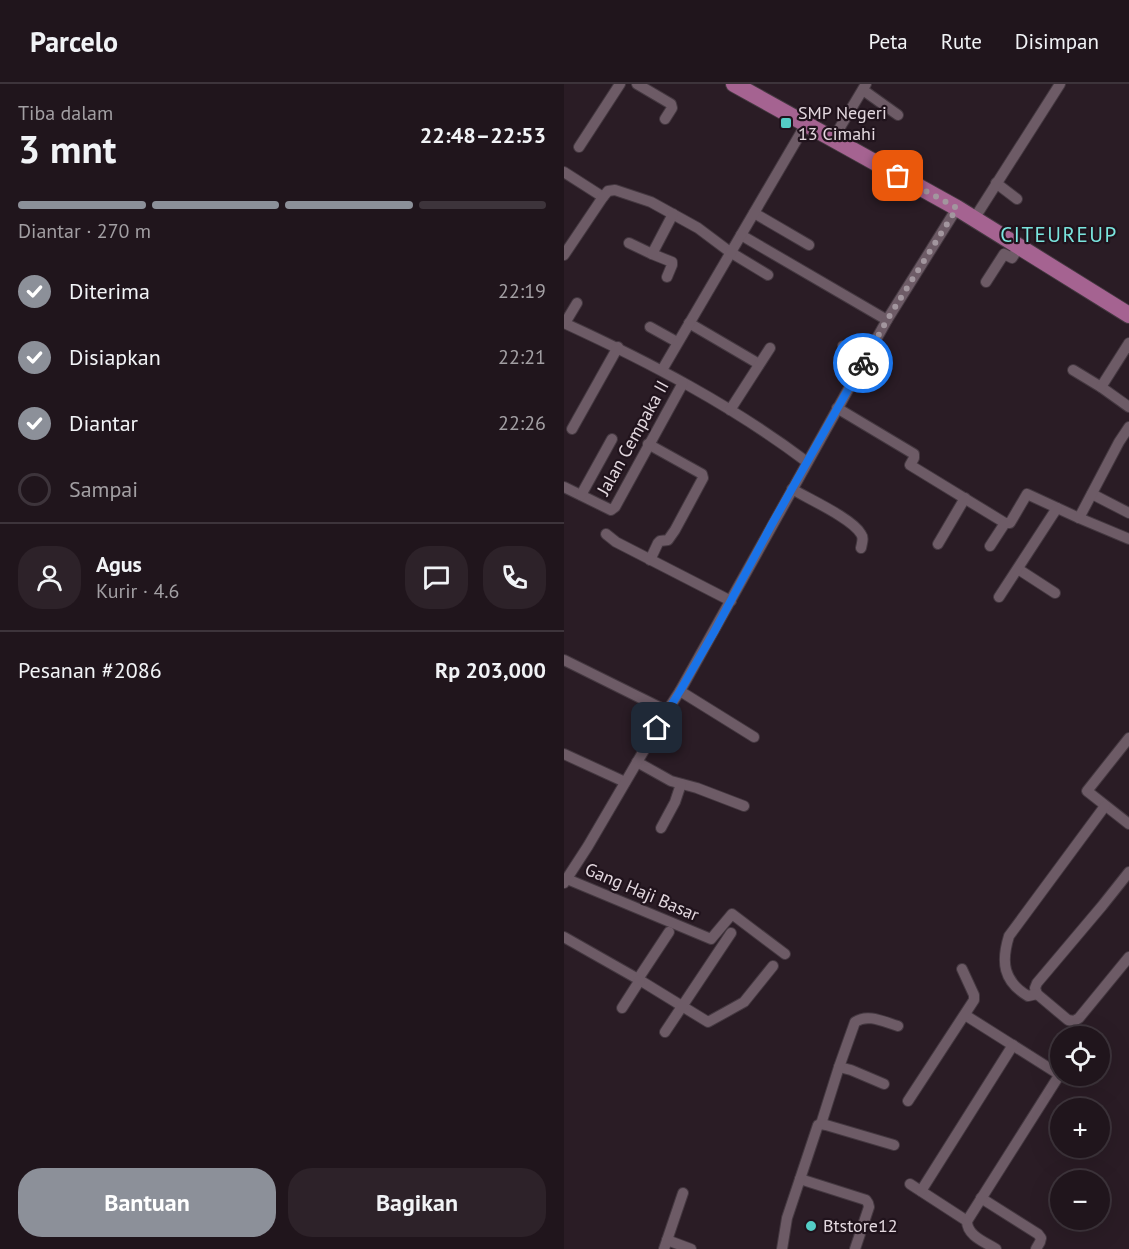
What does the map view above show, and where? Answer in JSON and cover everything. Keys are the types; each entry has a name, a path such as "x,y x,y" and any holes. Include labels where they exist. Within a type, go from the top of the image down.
{"main road":[{"path":"734,84 957,208 1129,315"}],"street":[{"path":"579,147 620,84"},
{"path":"637,84 671,104 672,108 665,119"},
{"path":"974,219 1060,84"},
{"path":"833,139 865,87 898,115"},
{"path":"662,370 806,124"},
{"path":"564,172 603,197"},
{"path":"996,183 1017,199"},
{"path":"564,255 607,192 623,191 651,202 698,228 730,252 768,275"},
{"path":"566,881 680,691 887,320 957,208"},
{"path":"754,213 809,245"},
{"path":"652,254 673,214"},
{"path":"741,235 887,320"},
{"path":"629,243 672,262 667,277"},
{"path":"986,282 1005,254 1012,258 1019,247"},
{"path":"577,303 564,323 662,370 730,410 807,462"},
{"path":"689,323 759,364"},
{"path":"650,327 677,342"},
{"path":"1101,387 1129,343"},
{"path":"843,346 865,360"},
{"path":"572,429 618,347"},
{"path":"730,410 770,348"},
{"path":"1073,370 1129,406"},
{"name":"Jalan Cempaka II","path":"581,495 611,510 615,507 683,383"},
{"path":"837,408 914,454 910,465 1005,523"},
{"path":"1079,518 1128,432"},
{"path":"564,487 581,495 612,439"},
{"path":"648,444 702,474 703,478 675,530 668,540 658,543 650,560"},
{"path":"792,489 841,516 856,528 862,534 861,548"},
{"path":"990,546 1005,523 1010,522 1028,494 1129,539"},
{"path":"1092,494 1129,513"},
{"path":"938,544 965,498"},
{"path":"999,597 1057,508"},
{"path":"606,534 616,542 731,601"},
{"path":"1018,569 1055,593"},
{"path":"564,660 667,711"},
{"path":"680,691 754,737"},
{"path":"1129,738 1088,790 1129,824"},
{"path":"564,754 625,782"},
{"path":"637,762 671,781 697,788 744,806"},
{"path":"661,828 675,802 681,784"},
{"path":"1037,994 1028,996 1012,984 1007,977 1005,965 1009,936 1105,806"},
{"path":"1129,872 1038,983 1035,988 1037,994 1068,1020 1074,1021 1079,1018 1129,957"},
{"name":"Gang Haji Basar","path":"566,881 711,939 732,914 785,954"},
{"path":"622,1008 669,932"},
{"path":"665,1032 732,933"},
{"path":"564,937 706,1022 710,1022 744,1002 773,966"},
{"path":"908,1101 975,999 962,969"},
{"path":"965,1015 1050,1068"},
{"path":"782,1249 787,1218 816,1128 821,1124 855,1022 867,1017 898,1026"},
{"path":"921,1191 1013,1045"},
{"path":"839,1067 884,1084"},
{"path":"996,1249 971,1233 967,1228 967,1221 1052,1086"},
{"path":"821,1124 894,1145"},
{"path":"800,1179 866,1200 868,1207 855,1249"},
{"path":"910,1184 967,1221"},
{"path":"683,1193 665,1244 691,1249"},
{"path":"981,1198 1038,1234 1041,1238 1036,1249"}],"way so far":[{"path":"863,363 957,208 898,176"}],"place":[{"name":"SMP Negeri 13 Cimahi","path":"786,123"},
{"name":"Btstore12","path":"811,1226"}],"district":[{"name":"CITEUREUP","path":"1059,235"}],"route":[{"path":"657,728 714,632 863,363"}]}
